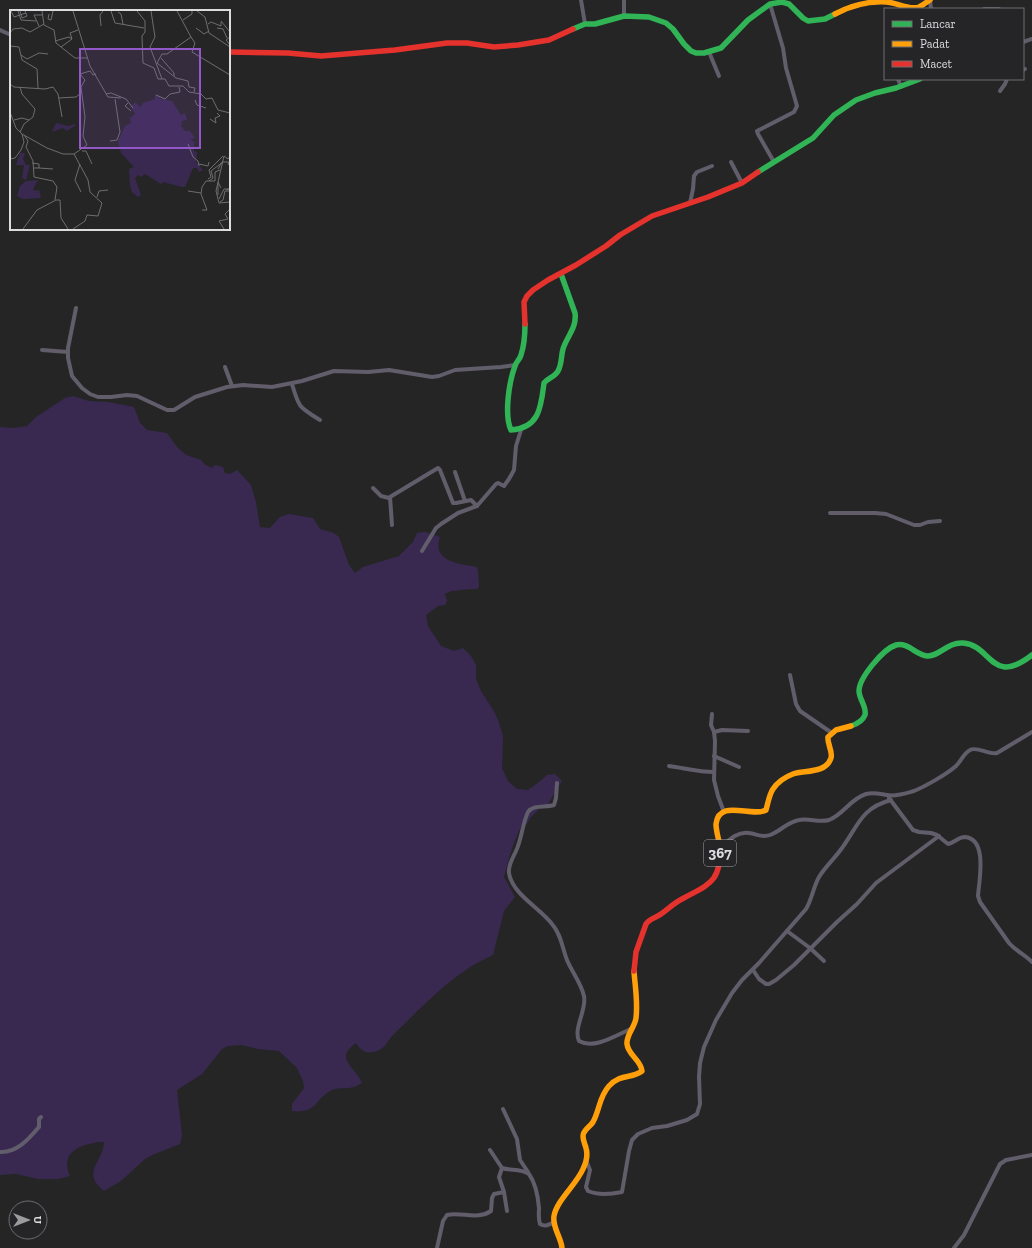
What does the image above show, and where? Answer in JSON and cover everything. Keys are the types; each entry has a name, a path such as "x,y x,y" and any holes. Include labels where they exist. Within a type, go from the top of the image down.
{"street":[{"path":"582,0 585,24"},
{"path":"624,0 624,16"},
{"path":"230,52 288,53 321,56 394,50 447,43 472,43 494,47 513,46 549,40 585,24 602,23 624,16 636,16 662,20 670,25 691,51 700,53 721,48 748,20 770,4 786,2 803,18 813,22 868,3 887,2 913,8 919,7 930,0"},
{"path":"770,4 783,48 786,70 797,106 794,112 757,131 774,162"},
{"path":"0,30 10,35"},
{"path":"709,52 719,76"},
{"path":"898,80 901,87"},
{"path":"561,274 573,309 575,324 563,347 559,370 544,383 541,401 536,416 529,426 521,430 511,430 508,421 508,397 515,365 521,356 525,335 525,298 536,287 561,274 652,216 742,183 812,138 834,115 856,100 901,87 918,80"},
{"path":"1000,91 1007,80"},
{"path":"731,162 742,183"},
{"path":"690,203 695,174 712,166"},
{"path":"76,308 68,352 70,372 75,380 86,392 98,397 127,395 137,396 163,409 171,410 195,397 232,386 243,385 266,387 292,384 334,371 368,372 389,370 432,377 455,370 515,365"},
{"path":"42,350 68,352"},
{"path":"225,367 232,386"},
{"path":"292,384 301,407 320,420"},
{"path":"422,551 440,524 458,513 477,506 496,484 498,483 504,486 514,470 516,446 521,430"},
{"path":"373,488 381,496 389,498 439,468 453,503 472,500 477,506"},
{"path":"455,472 465,501"},
{"path":"389,498 392,511 392,525"},
{"path":"830,513 886,514 914,525 940,521"},
{"path":"712,714 712,725 714,732 715,785 724,812 733,810 759,813 764,812 774,788 784,779 796,773 818,770 829,762 832,753 828,738 836,730 850,727 864,717 865,711 859,692 860,685 864,677 887,649 902,644 929,656 956,642 968,643 982,651 995,664 1002,667 1020,663 1032,656"},
{"path":"790,675 798,708 832,733"},
{"path":"714,732 722,730 748,730"},
{"path":"586,1160 590,1170 586,1187 588,1191 601,1193 622,1192 632,1140 638,1134 652,1128 667,1126 695,1116 700,1104 699,1077 704,1047 716,1020 732,993 742,980 753,970 806,909 819,878 843,847 857,824 873,807 889,798 921,788 953,768 970,750 975,749 997,753 1032,732"},
{"path":"714,756 739,767"},
{"path":"669,766 687,768 700,772 714,772"},
{"path":"557,784 554,805 536,807 528,812 519,843 509,866 510,878 519,892 553,924 560,937 567,961 584,996 584,1006 578,1034 579,1041 590,1043 604,1041 634,1027"},
{"path":"720,848 732,838 740,834 749,833 764,837 794,821 804,819 822,821 830,820 838,815 854,800 867,794 874,793 889,798 916,832 931,833 939,836 948,844 964,837 972,840 977,845 980,856 978,896 980,902 1009,943 1032,962"},
{"name":"367","path":"554,1222 558,1205 578,1181 586,1160 587,1152 583,1137 594,1121 602,1094 616,1080 624,1076 638,1074 642,1071 641,1064 631,1054 627,1046 627,1039 634,1027 636,1016 634,965 645,924 677,902 703,888 716,877 720,848 717,834 717,823 719,816 724,812"},
{"path":"753,970 763,982 768,984 784,974 857,904 876,883 939,836"},
{"path":"787,931 810,948 824,961"},
{"path":"504,1109 517,1138 520,1160 536,1187 540,1224 547,1226 554,1222 562,1248"},
{"path":"0,1152 16,1149 24,1143 39,1127 38,1120 41,1117"},
{"path":"490,1150 502,1168 520,1170 529,1174"},
{"path":"954,1248 967,1230 1000,1164 1006,1160 1032,1154"},
{"path":"502,1168 499,1177 504,1192 507,1211"},
{"path":"437,1248 443,1221 447,1215 470,1216 488,1213 491,1211 492,1198 494,1194 504,1192"}],"shaded area":[{"path":"73,396 89,401 108,402 134,407 140,423 147,430 167,433 177,447 186,455 201,460 204,464 212,468 215,465 223,467 225,473 230,474 237,470 251,485 256,502 260,527 270,528 280,517 289,514 313,518 320,529 334,533 339,537 349,565 355,573 363,567 399,556 413,542 417,533 425,532 440,537 438,545 443,557 455,563 477,567 479,587 477,589 452,591 445,594 447,601 445,605 438,606 426,615 428,626 441,646 454,651 463,648 471,656 476,665 476,679 481,691 495,713 503,736 502,768 508,781 517,789 528,790 547,775 555,774 562,781 548,804 538,810 530,818 527,824 522,824 516,837 504,877 515,897 504,911 493,955 470,967 445,986 395,1033 381,1049 373,1052 365,1052 356,1043 349,1049 346,1054 346,1058 362,1083 355,1087 332,1090 307,1110 292,1111 292,1104 304,1088 303,1081 297,1068 279,1051 258,1049 242,1045 228,1046 222,1049 202,1074 177,1090 182,1136 180,1144 145,1159 121,1181 104,1191 97,1184 93,1172 101,1155 104,1142 81,1146 71,1153 67,1163 70,1176 58,1179 38,1179 16,1174 0,1175 0,427 14,428 27,426 36,417 65,398"}],"traffic: fast":[{"path":"573,29 585,24 595,24 624,16 649,17 666,23 673,29 691,51 696,53 704,53 721,48 748,20 770,4 782,2 789,4 808,21 825,19 835,14"},
{"path":"758,172 813,138 834,115 856,100 917,80"},
{"path":"525,324 522,351 516,363 509,389 508,416 511,430 528,425 537,414 542,400 544,383 558,371 563,349 575,323 575,313 561,274"},
{"path":"851,726 860,722 865,715 865,709 859,691 863,679 879,658 896,645 904,645 923,655 931,656 952,645 963,643 973,645 993,662 1000,666 1008,667 1018,664 1032,655"}],"traffic: slow":[{"path":"835,14 853,6 866,3 886,2 915,8 930,0"},
{"path":"720,847 716,827 718,816 729,810 753,812 766,810 770,794 784,778 793,774 824,767 831,758 828,737 836,730 851,726"},
{"path":"562,1248 555,1228 554,1216 559,1204 580,1175 585,1164 587,1153 583,1134 593,1122 603,1094 609,1086 618,1079 634,1075 642,1071 627,1044 637,1012 634,971"}],"traffic: jam":[{"path":"230,52 288,53 321,56 395,50 447,43 467,43 494,47 549,40 573,29"},
{"path":"525,324 524,302 527,296 548,280 576,265 606,246 620,235 652,216 708,197 742,183 758,172"},
{"path":"634,971 636,952 646,924 649,920 659,915 676,902 699,890 712,881 718,868 720,847"}]}
